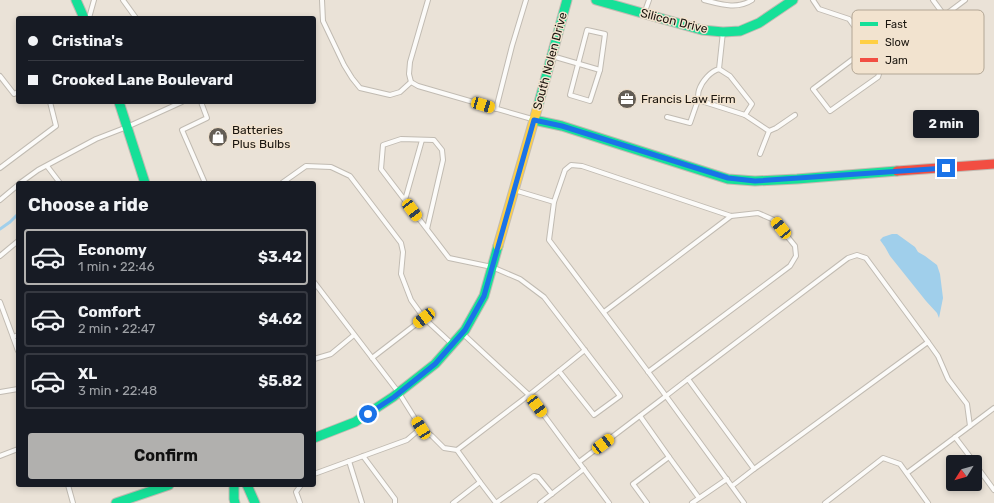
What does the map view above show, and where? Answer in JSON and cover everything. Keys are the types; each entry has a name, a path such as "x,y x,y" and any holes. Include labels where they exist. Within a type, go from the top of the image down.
{"street":[{"path":"76,0 83,16"},
{"name":"South Nolen Drive","path":"316,437 355,422 399,393 435,364 462,333 484,296 567,0"},
{"name":"Silicon Drive","path":"596,0 702,30 723,32 740,31 759,23 793,0"},
{"path":"120,104 144,181"},
{"path":"534,120 569,128 728,178 755,181 994,164"},
{"path":"116,503 163,487"},
{"path":"234,487 235,503"},
{"path":"248,487 255,503"}],"lane":[{"path":"90,16 94,0"},
{"path":"123,0 135,16"},
{"path":"322,0 323,21 344,65 360,88 390,95 400,92 411,82"},
{"path":"428,0 410,62 409,74 411,82 418,86 534,120"},
{"path":"496,109 512,46 526,0"},
{"path":"644,14 649,0"},
{"path":"704,0 734,6 744,4 752,0"},
{"path":"813,0 819,9 850,19 852,22"},
{"path":"933,0 940,10"},
{"path":"951,10 965,0"},
{"path":"588,30 605,34 600,70 590,100 570,95 588,30"},
{"path":"719,69 723,32"},
{"path":"552,55 600,70"},
{"path":"852,60 813,89 830,111 878,77 879,74"},
{"path":"668,117 690,123 698,100 699,90 704,80 714,70 719,69 730,76 752,104 745,115"},
{"path":"0,76 14,94 16,93"},
{"path":"698,100 745,115 769,131"},
{"path":"0,168 56,126 50,104"},
{"path":"23,181 38,170 96,139 178,104"},
{"path":"202,104 207,118 182,130 204,181"},
{"path":"760,154 769,131 795,115"},
{"path":"427,229 443,160 442,150 434,140 401,139 383,145 381,169 449,258 492,268 520,278 544,297 620,396 594,416 559,371"},
{"path":"404,200 422,140"},
{"path":"648,372 790,266 796,256 795,246 774,220 758,213 731,216 582,166 571,165 565,170 554,202 549,240 604,312 744,503"},
{"path":"47,166 58,181"},
{"path":"285,181 306,166 331,167 350,176 401,243 403,252 401,274 411,300 424,318 453,344"},
{"path":"0,200 16,187"},
{"path":"514,190 554,202"},
{"path":"604,312 731,216"},
{"path":"0,256 16,243"},
{"path":"579,462 848,258 857,255 866,258 938,356 948,379 967,404 970,426"},
{"path":"316,285 399,393 421,428 444,448 457,450 496,503 534,476 538,477 552,494"},
{"path":"0,302 16,345"},
{"path":"372,358 424,318"},
{"path":"462,333 529,395 609,503"},
{"path":"316,358 331,354 354,335"},
{"path":"732,486 928,342"},
{"path":"457,450 585,350"},
{"path":"688,379 754,469"},
{"path":"0,392 16,389"},
{"path":"907,473 994,408"},
{"path":"640,416 699,498"},
{"path":"316,473 407,440 421,428"},
{"path":"955,437 968,455"},
{"path":"0,456 16,450"},
{"path":"363,456 395,499 395,503"},
{"path":"647,503 633,484 669,457"},
{"path":"825,503 883,458 900,464 928,503"},
{"path":"348,461 362,503"},
{"path":"540,503 584,469"},
{"path":"982,474 994,490"},
{"path":"692,503 727,479"},
{"path":"453,503 480,482"},
{"path":"69,487 73,503"},
{"path":"300,487 296,492 300,503"}],"water":[{"path":"897,234 915,247 918,252 937,265 940,274 943,298 939,318 937,313 890,256 880,240 883,237"}],"waterway":[{"path":"0,229 16,216"}],"traffic: fast":[{"path":"76,0 83,16"},
{"path":"538,106 567,0"},
{"path":"596,0 702,30 723,32 740,31 759,23 793,0"},
{"path":"120,104 144,181"},
{"path":"534,120 562,126 728,179 755,181 897,171"},
{"path":"316,437 355,422 393,397 435,364 465,330 484,296 498,246"},
{"path":"116,503 163,487"},
{"path":"234,487 235,503"},
{"path":"248,487 255,503"}],"traffic: slow":[{"path":"498,246 538,106"}],"traffic: jam":[{"path":"897,171 994,164"}],"place":[{"name":"Francis Law Firm","path":"627,99"},
{"name":"Batteries Plus Bulbs","path":"218,137"}],"route":[{"path":"368,414 394,397 435,364 465,330 484,296 534,120 590,134 728,178 755,181 946,168"}]}
